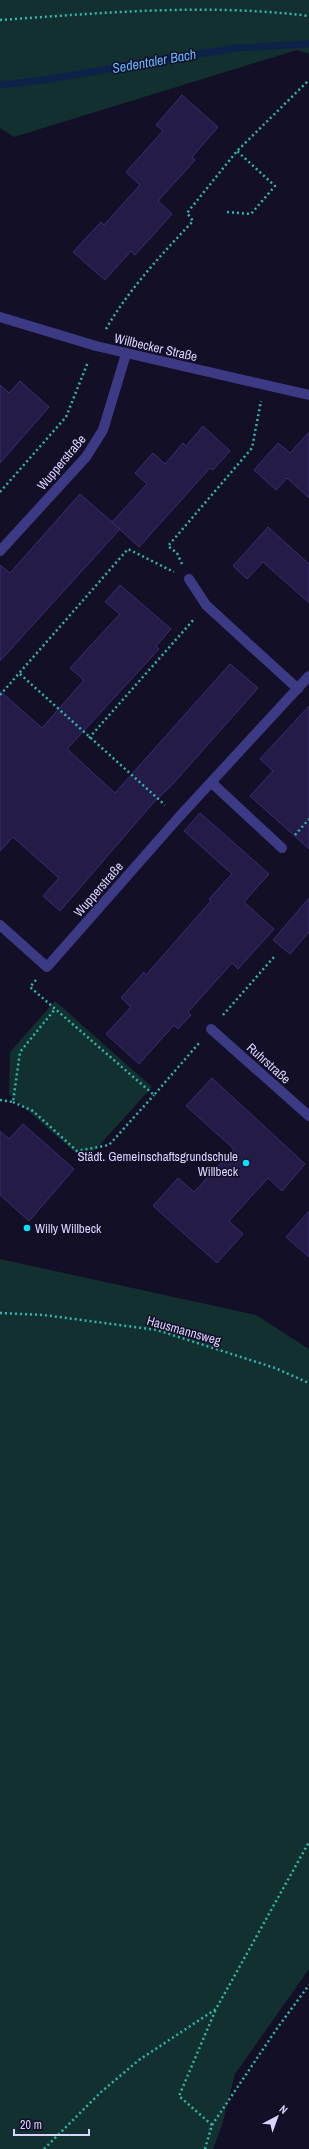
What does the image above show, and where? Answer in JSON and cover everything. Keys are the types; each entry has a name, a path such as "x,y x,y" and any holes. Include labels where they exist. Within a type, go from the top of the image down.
{"street":[{"name":"Willbecker Straße","path":"0,317 126,354 309,395"},
{"name":"Wupperstraße","path":"0,551 86,457 103,430 126,354"},
{"path":"189,579 206,605 298,689"},
{"name":"Wupperstraße","path":"47,967 179,817 212,783 309,676"},
{"path":"212,783 282,848"},
{"path":"0,925 47,967"},
{"name":"Ruhrstraße","path":"211,1029 309,1116"}],"path":[{"path":"0,20 182,8 281,12 309,16"},
{"path":"0,492 66,417 96,346 114,314 148,270 193,221 186,213 237,151 309,80"},
{"path":"227,212 251,214 275,186 237,151"},
{"path":"189,579 177,553 168,546 252,448 264,385"},
{"path":"0,695 128,549 189,579"},
{"path":"89,738 206,605"},
{"path":"20,674 89,738 179,817"},
{"path":"0,1100 14,1102 34,1111 77,1151 108,1145 154,1095 274,957"},
{"path":"47,967 30,987 154,1095"},
{"path":"14,1102 20,1052 56,1009"},
{"name":"Hausmannsweg","path":"0,1313 44,1315 158,1330 275,1368 309,1383"},
{"path":"212,2125 180,2096 216,2008 309,1842"},
{"path":"205,2149 212,2125 278,2027 309,1985"},
{"path":"44,2149 101,2092 139,2060 216,2008"}],"green space":[{"path":"0,0 309,0 309,54 297,50 14,137 0,128"},
{"path":"55,1001 152,1087 85,1161 9,1094 10,1052"},
{"path":"0,1259 256,1315 309,1349 309,1969 235,2074 222,2125 213,2149 0,2149"}],"building":[{"path":"182,95 218,127 192,157 195,160 158,201 172,214 135,255 131,251 105,280 73,252 101,222 104,225 140,185 126,172 163,131 156,125"},
{"path":"20,381 49,407 0,463 0,385 9,393"},
{"path":"203,426 230,451 213,470 210,468 139,547 112,522 147,484 135,473 153,453 165,464 183,443 186,446"},
{"path":"309,432 309,498 287,478 276,490 254,470 278,443 290,453"},
{"path":"80,494 120,529 0,661 0,565 10,573"},
{"path":"268,527 309,564 309,603 263,562 247,579 233,566"},
{"path":"120,585 171,629 156,646 159,649 67,749 115,793 230,664 258,688 171,786 153,803 60,911 43,896 59,878 13,837 0,851 0,691 42,728 84,680 70,668 120,614 105,602"},
{"path":"309,706 309,849 250,796 273,771 260,759"},
{"path":"200,813 269,874 244,902 274,929 238,969 232,963 188,1012 191,1015 178,1029 174,1025 139,1064 106,1034 131,1007 121,998 144,972 146,975 211,901 209,899 232,874 184,831"},
{"path":"309,898 309,932 290,954 273,940"},
{"name":"Städt. Gemeinschaftsgrundschule Willbeck","path":"212,1078 305,1164 282,1191 268,1178 229,1221 243,1234 217,1263 153,1206 178,1178 194,1192 234,1149 186,1106"},
{"path":"23,1124 74,1169 29,1221 0,1195 0,1131 9,1139"},
{"path":"309,1211 309,1257 286,1237"}],"waterway":[{"name":"Sedentaler Bach","path":"0,85 43,80 236,48 309,44"}],"place":[{"name":"Städt. Gemeinschaftsgrundschule Willbeck","path":"246,1163"},
{"name":"Willy Willbeck","path":"27,1228"}]}
